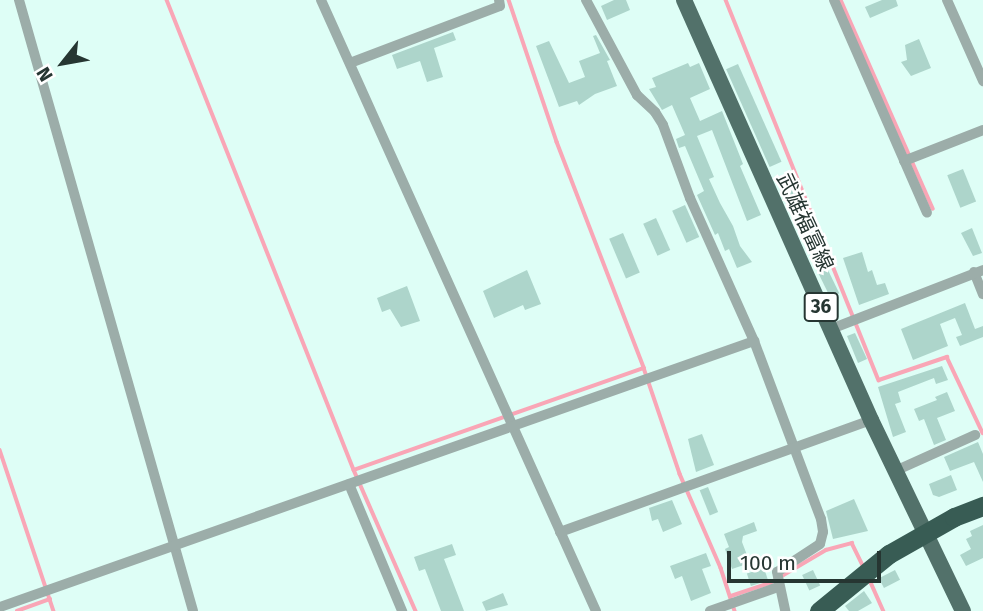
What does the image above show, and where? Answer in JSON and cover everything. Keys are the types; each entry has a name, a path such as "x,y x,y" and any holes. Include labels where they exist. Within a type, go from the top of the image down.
{"highway":[{"path":"819,611 865,571 923,533 983,506"}],"main road":[{"name":"武雄福富線","path":"684,0 871,420 962,611"}],"street":[{"path":"19,0 193,611"},
{"path":"321,0 596,611"},
{"path":"350,64 500,6 499,0"},
{"path":"586,0 637,95 655,111 663,125 690,198 754,341 795,447 823,532 815,549 779,569 777,581 785,611"},
{"path":"834,0 909,159 927,213"},
{"path":"947,0 983,81"},
{"path":"909,159 983,130"},
{"path":"831,329 978,271 983,294"},
{"path":"0,607 356,481 511,419 640,382 754,341"},
{"path":"560,532 871,420"},
{"path":"895,471 975,435"},
{"path":"356,481 402,611"},
{"path":"710,611 777,581"}],"building":[{"path":"614,0 626,0 630,10 607,20 601,6"},
{"path":"882,0 896,0 898,6 870,18 865,7"},
{"path":"453,32 456,40 434,48 443,77 427,82 420,61 397,69 392,55"},
{"path":"596,35 610,60 607,61 617,86 595,94 579,105 577,101 559,107 536,46 549,41 569,83 585,77 579,61 600,53 593,36"},
{"path":"919,39 931,68 911,76 901,62 907,60 905,45"},
{"path":"688,63 690,67 699,63 710,89 690,98 700,121 722,111 743,164 740,166 761,215 747,221 712,130 697,136 714,177 709,179 740,246 752,262 737,268 729,249 725,251 718,233 715,235 697,195 704,191 685,146 679,148 676,139 685,135 672,105 662,110 649,89 656,87 652,78"},
{"path":"738,64 782,162 770,167 726,69"},
{"path":"963,169 976,201 960,208 947,175"},
{"path":"790,179 800,203 788,208 778,184"},
{"path":"685,205 699,237 686,243 672,211"},
{"path":"656,218 670,250 657,256 643,224"},
{"path":"809,226 817,243 807,248 799,231"},
{"path":"972,228 982,253 973,256 961,233"},
{"path":"623,233 640,273 626,278 609,239"},
{"path":"862,252 868,272 872,270 877,285 885,283 889,294 859,305 843,258"},
{"path":"827,268 839,293 830,298 818,272"},
{"path":"527,270 541,304 525,310 523,305 494,318 483,291"},
{"path":"407,286 420,321 401,327 390,309 382,312 377,298"},
{"path":"965,303 975,329 983,326 983,337 960,346 956,337 962,335 955,318 940,324 948,346 913,360 901,329"},
{"path":"855,333 867,359 858,363 847,336"},
{"path":"942,366 948,380 936,384 934,378 898,392 901,402 895,404 906,432 893,437 878,387"},
{"path":"947,392 955,411 937,418 946,440 934,445 924,419 919,421 914,409 937,400 935,397"},
{"path":"702,434 714,465 696,472 688,439"},
{"path":"978,442 983,454 983,482 974,462 950,471 944,457"},
{"path":"951,475 957,490 939,497 933,495 929,484"},
{"path":"708,487 718,512 710,515 700,490"},
{"path":"854,499 868,531 833,539 826,511"},
{"path":"672,500 682,524 663,532 658,519 652,521 649,508"},
{"path":"754,522 757,531 743,536 742,542 750,563 732,569 725,549 729,547 724,534"},
{"path":"983,525 983,558 966,566 960,555 971,549 966,539 972,536 970,531"},
{"path":"452,544 456,555 444,559 464,611 441,611 425,569 419,571 414,557"},
{"path":"706,553 711,566 702,569 711,593 691,601 682,576 675,579 670,566"},
{"path":"764,568 768,580 751,586 747,574"},
{"path":"813,570 820,585 809,590 802,575"},
{"path":"895,570 900,580 884,588 879,578"},
{"path":"864,591 872,603 858,611 849,611 845,606"},
{"path":"503,593 508,605 486,611 482,602"}],"waterway":[{"path":"167,0 354,470 416,611"},
{"path":"509,0 557,142 644,368 680,474 721,568 735,611"},
{"path":"726,0 879,380 947,357 983,433"},
{"path":"841,0 933,209"},
{"path":"354,470 644,368"},
{"path":"0,450 54,611"},
{"path":"731,596 770,583 826,550 852,543 864,568"},
{"path":"869,578 884,611"},
{"path":"17,611 50,599"}]}
